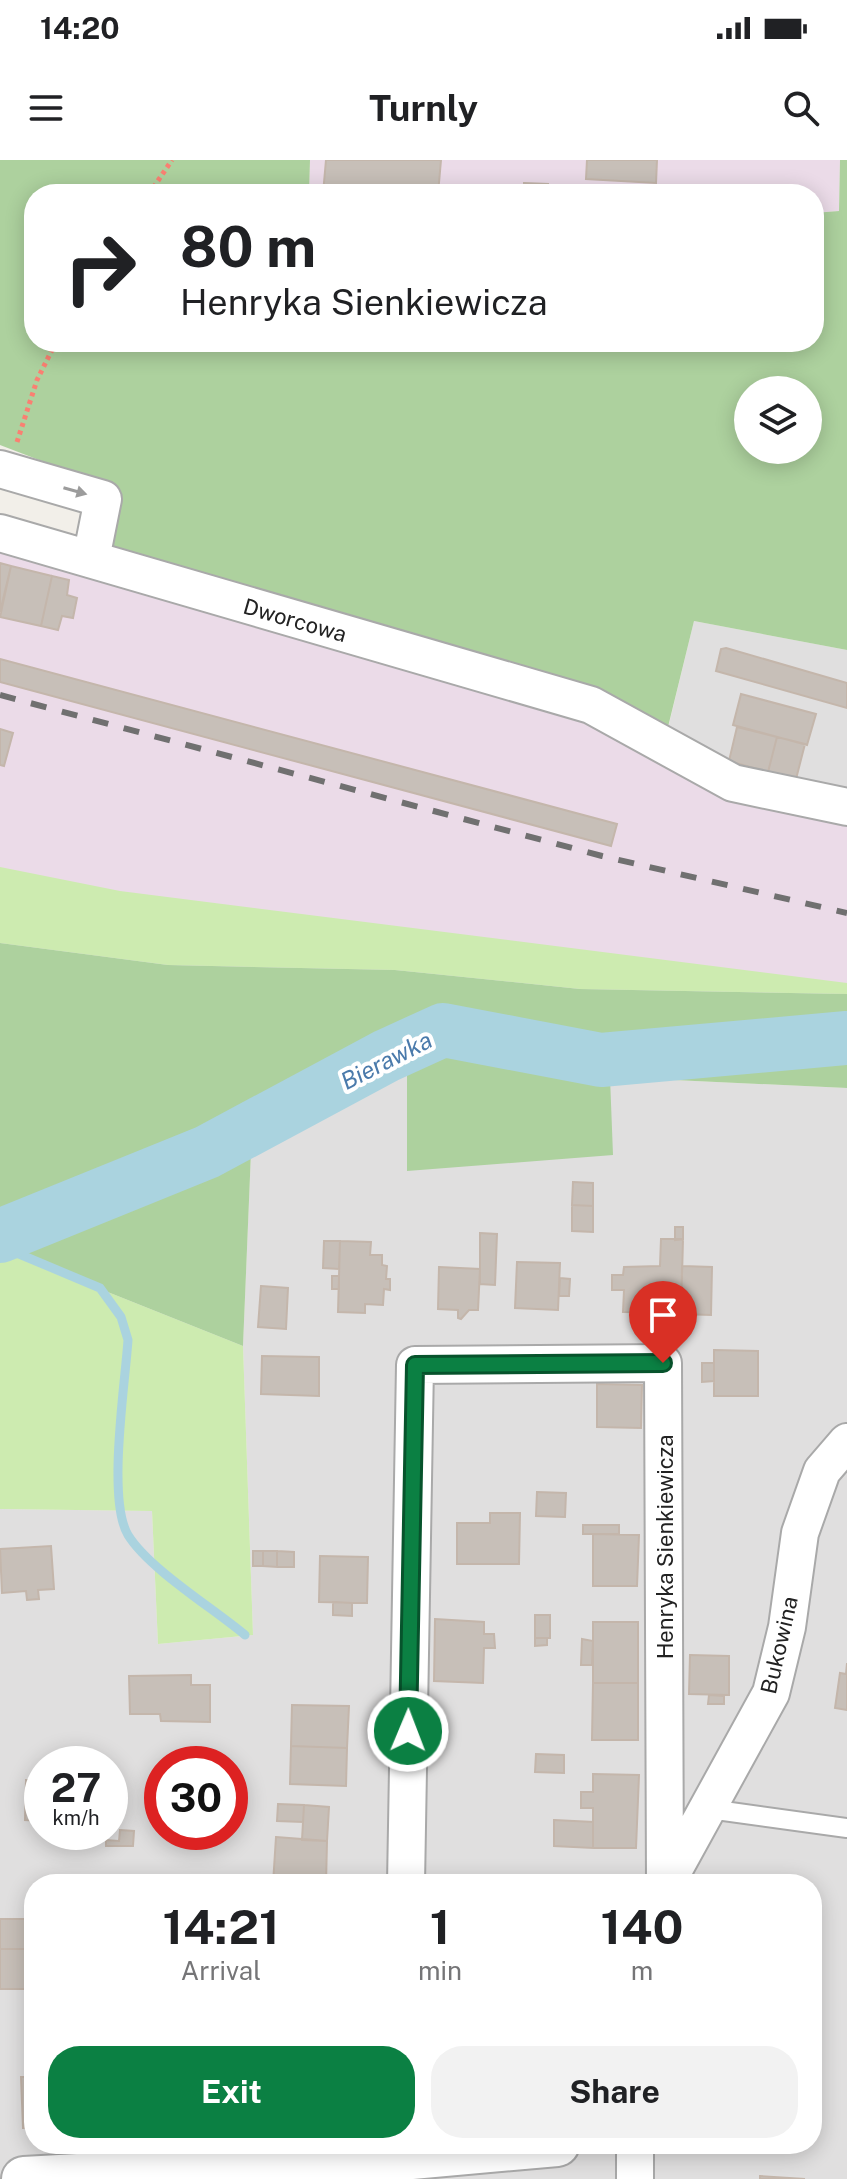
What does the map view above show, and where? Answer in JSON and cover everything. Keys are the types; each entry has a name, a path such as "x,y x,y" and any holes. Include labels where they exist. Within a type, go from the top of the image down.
{"street":[{"path":"4,470 103,499 91,559"},
{"name":"Dworcowa","path":"0,533 591,705 733,783 847,807"},
{"name":"Henryka Sienkiewicza","path":"406,1874 415,1365 663,1363 665,1874"},
{"name":"Bukowina","path":"671,1874 771,1693 787,1627 800,1533 822,1471 847,1442"},
{"path":"24,2179 361,2154"},
{"path":"635,2154 635,2179"}],"lane":[{"path":"709,1809 847,1828"}],"path":[{"path":"156,184 172,160"},
{"path":"4,470 37,380 51,352"}],"shaded area":[{"path":"310,160 840,160 839,211 824,212 824,184 309,184"},
{"path":"0,551 585,711 847,815 847,994 0,943"},
{"path":"694,621 847,650 847,815 662,753"},
{"path":"408,1068 407,1170 609,1077 847,1088 847,2179 0,2179 0,1509 152,1511 158,1644 253,1635 243,1346 251,1152"}],"green space":[{"path":"0,160 310,160 309,184 24,184 24,352 824,352 824,212 839,211 840,160 847,160 847,650 694,621 667,731 99,549 112,488 0,445"},
{"path":"0,867 120,891 847,983 847,994 580,989 395,970 168,965 0,943"},
{"path":"0,943 168,965 395,970 580,989 847,994 847,1088 610,1077 613,1155 407,1171 407,1069 251,1152 243,1346 0,1249"},
{"path":"0,1249 243,1346 253,1635 158,1644 152,1511 0,1509"}],"building":[{"path":"326,160 441,160 439,184 324,184"},
{"path":"587,160 657,160 656,183 586,179"},
{"path":"0,563 11,566 0,612"},
{"path":"11,566 52,576 41,626 0,617"},
{"path":"52,576 69,580 67,595 77,598 73,618 62,616 58,630 41,626"},
{"path":"721,649 847,683 847,708 716,671"},
{"path":"0,659 617,824 611,846 0,682"},
{"path":"741,694 816,714 807,745 733,725"},
{"path":"737,727 777,737 768,772 729,761"},
{"path":"0,729 13,733 4,766 0,765"},
{"path":"777,737 805,744 796,779 768,772"},
{"path":"573,1182 593,1183 593,1206 572,1205"},
{"path":"572,1205 593,1206 593,1232 572,1231"},
{"path":"675,1227 683,1227 683,1239 675,1240"},
{"path":"480,1233 497,1234 495,1285 480,1284"},
{"path":"661,1239 683,1239 681,1313 623,1312 624,1290 612,1290 612,1275 623,1275 624,1267 660,1266"},
{"path":"324,1241 340,1241 339,1269 323,1268"},
{"path":"340,1241 371,1242 370,1255 382,1255 382,1265 387,1266 386,1279 390,1279 390,1290 384,1289 383,1305 365,1304 365,1313 338,1312"},
{"path":"517,1262 560,1263 558,1310 515,1308"},
{"path":"682,1266 712,1267 711,1315 681,1314"},
{"path":"439,1267 480,1269 478,1310 469,1310 461,1319 458,1318 458,1310 438,1309"},
{"path":"332,1276 339,1276 339,1289 332,1289"},
{"path":"560,1278 570,1279 569,1296 559,1296"},
{"path":"261,1286 288,1288 286,1329 258,1327"},
{"path":"714,1350 758,1351 758,1396 714,1396"},
{"path":"262,1356 319,1357 319,1396 261,1394"},
{"path":"702,1363 714,1363 714,1381 702,1382"},
{"path":"597,1384 642,1385 641,1428 597,1427"},
{"path":"537,1492 566,1493 565,1517 536,1516"},
{"path":"490,1513 520,1513 519,1564 457,1564 457,1523 490,1523"},
{"path":"583,1525 619,1525 619,1534 583,1534"},
{"path":"593,1534 639,1535 637,1586 593,1586"},
{"path":"51,1546 54,1589 38,1590 39,1599 27,1600 26,1591 2,1593 0,1549"},
{"path":"253,1551 263,1551 263,1566 253,1566"},
{"path":"263,1551 277,1551 277,1567 263,1566"},
{"path":"277,1551 294,1552 294,1567 277,1567"},
{"path":"320,1556 368,1557 367,1603 319,1602"},
{"path":"333,1602 352,1603 352,1616 333,1615"},
{"path":"535,1615 550,1615 550,1638 535,1638"},
{"path":"435,1619 484,1622 484,1634 494,1634 495,1648 484,1648 483,1683 434,1681"},
{"path":"593,1622 638,1622 638,1683 593,1683"},
{"path":"535,1638 547,1638 547,1645 535,1646"},
{"path":"582,1639 593,1641 592,1665 581,1665"},
{"path":"690,1655 729,1656 729,1695 689,1694"},
{"path":"847,1663 847,1710 835,1708 840,1673 846,1674"},
{"path":"191,1675 191,1685 210,1685 210,1722 161,1721 160,1714 130,1714 129,1676"},
{"path":"593,1683 638,1683 638,1740 592,1740"},
{"path":"709,1695 724,1696 724,1704 708,1704"},
{"path":"292,1705 349,1706 347,1748 291,1746"},
{"path":"291,1746 347,1748 346,1786 290,1784"},
{"path":"536,1754 564,1755 564,1773 535,1772"},
{"path":"593,1774 639,1775 636,1848 593,1848 593,1808 581,1808 581,1792 593,1792"},
{"path":"278,1804 304,1805 303,1822 277,1821"},
{"path":"304,1805 329,1807 327,1841 302,1840"},
{"path":"554,1820 593,1822 593,1848 554,1846"},
{"path":"128,1831 134,1831 133,1846 128,1846"},
{"path":"276,1837 327,1841 326,1874 274,1874"},
{"path":"0,1919 24,1919 24,1949 0,1949"},
{"path":"0,1949 24,1949 24,1989 0,1989"},
{"path":"21,2077 24,2077 23,2128"},
{"path":"760,2176 805,2179 760,2179"}],"waterway":[{"name":"Bierawka","path":"0,1236 207,1152 386,1056 443,1030 601,1060 847,1038"},
{"path":"0,1246 100,1288 121,1317 128,1340 118,1470 122,1518 128,1535 166,1574 245,1635"}],"railway":[{"path":"0,695 602,856 847,913"}],"route":[{"path":"408,1731 415,1365 663,1363"}]}
